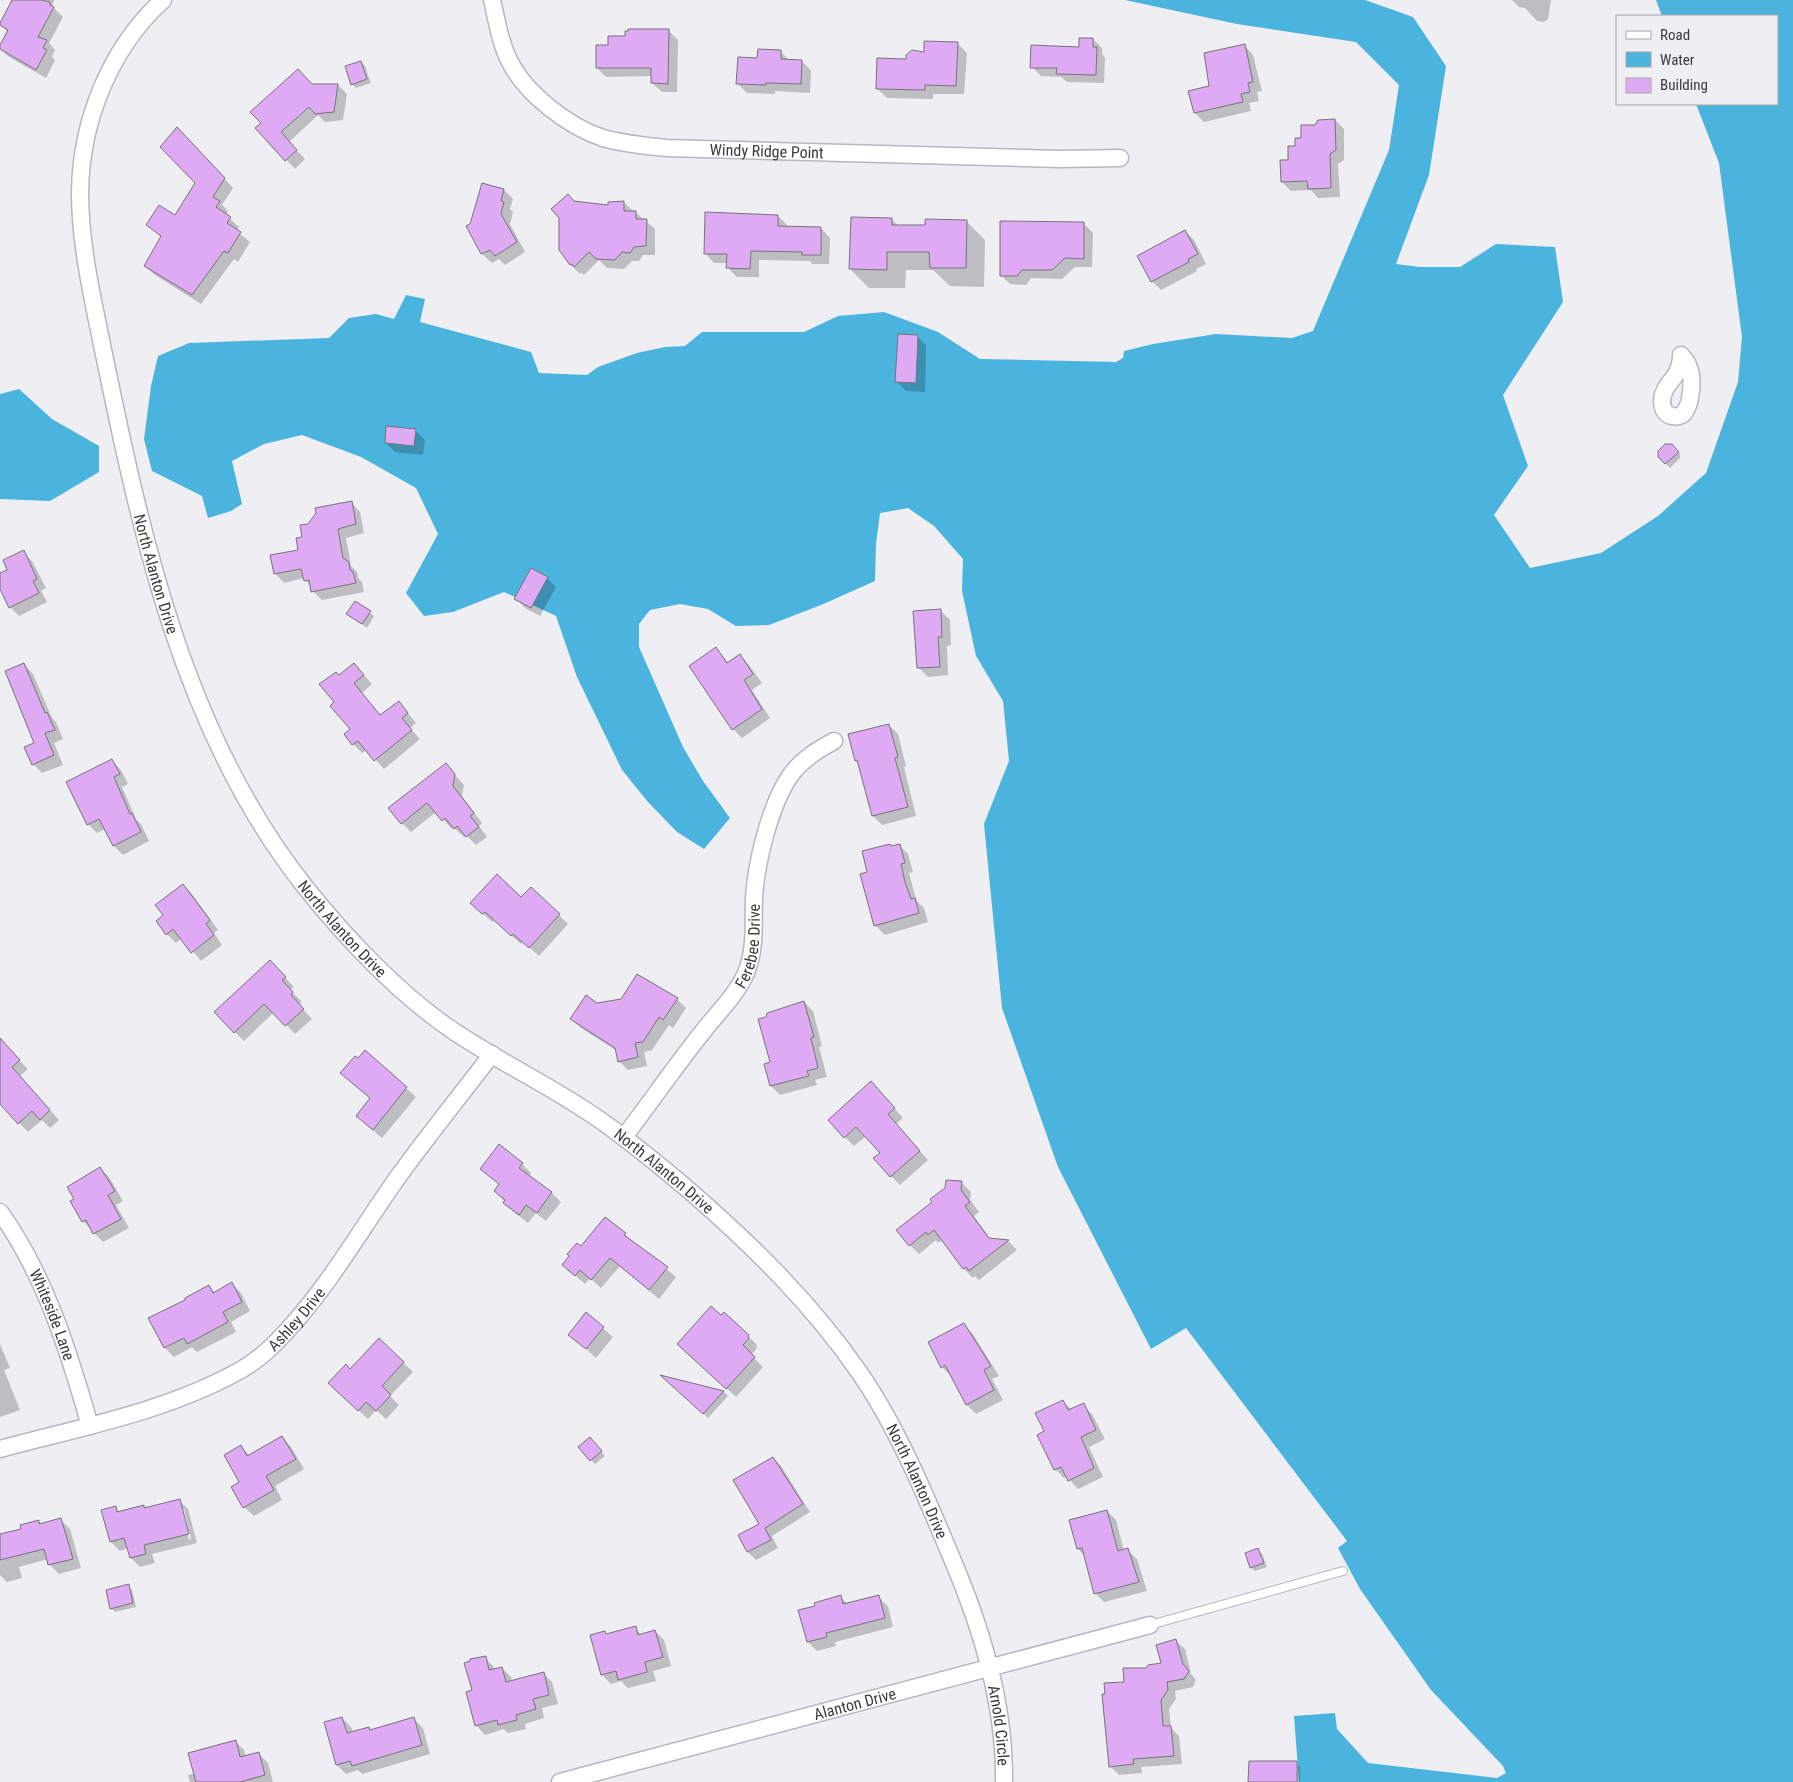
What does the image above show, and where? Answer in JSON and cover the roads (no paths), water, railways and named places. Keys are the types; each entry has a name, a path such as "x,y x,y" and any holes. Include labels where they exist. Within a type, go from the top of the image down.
{"street":[{"name":"North Alanton Drive","path":"163,0 136,27 124,44 109,71 94,107 85,144 80,189 82,230 89,283 119,425 143,526 165,607 190,679 215,739 240,789 275,847 329,915 378,967 424,1009 452,1030 554,1089 662,1167 739,1235 780,1275 830,1333 875,1396 904,1451 967,1593 990,1668"},
{"name":"Windy Ridge Point","path":"492,0 503,44 510,62 520,78 535,96 562,116 602,137 638,145 667,148 1060,159 1120,158"},
{"name":"Ferebee Drive","path":"624,1138 701,1033 737,988 745,974 750,962 754,942 754,896 758,867 767,831 780,793 791,774 805,759 834,741"},
{"name":"Ashley Drive","path":"0,1449 151,1410 240,1371 259,1358 277,1342 309,1306 398,1177 492,1054"},
{"name":"Whiteside Lane","path":"0,1212 35,1272 57,1322 90,1426"},
{"name":"Alanton Drive","path":"560,1782 1150,1626"},
{"name":"Arnold Circle","path":"990,1668 999,1710 1004,1754 1004,1782"}],"lane":[{"path":"1150,1626 1343,1572"}],"water":[{"path":"1125,0 1365,0 1413,17 1446,66 1429,175 1396,264 1420,267 1460,267 1496,244 1555,247 1563,302 1503,395 1528,466 1494,515 1530,568 1601,553 1658,516 1706,473 1738,382 1742,337 1719,163 1696,105 1778,105 1778,15 1662,15 1656,0 1793,0 1793,1782 1299,1782 1294,1716 1335,1713 1337,1729 1368,1763 1497,1778 1506,1773 1503,1766 1431,1690 1360,1589 1338,1548 1347,1541 1186,1328 1151,1349 1058,1167 1002,1008 984,824 1009,761 1003,701 976,656 962,591 963,559 934,526 908,508 880,513 876,544 875,581 769,625 736,626 708,609 680,604 650,610 639,624 639,647 683,747 703,781 730,818 704,849 677,832 648,802 622,770 577,677 556,616 504,592 453,612 424,616 406,593 438,534 416,488 361,457 302,435 264,444 232,461 242,504 231,511 208,518 202,496 152,471 144,439 151,386 158,356 189,343 329,338 349,318 376,314 394,319 406,295 425,299 420,322 531,352 539,373 587,375 598,367 637,353 665,347 685,346 702,332 804,332 838,316 884,312 938,332 980,359 1116,362 1123,358 1124,351 1153,344 1216,334 1292,338 1313,331 1389,150 1399,85 1356,42 1237,24"},
{"path":"19,389 52,419 99,446 99,472 50,501 0,499 0,394"}]}
